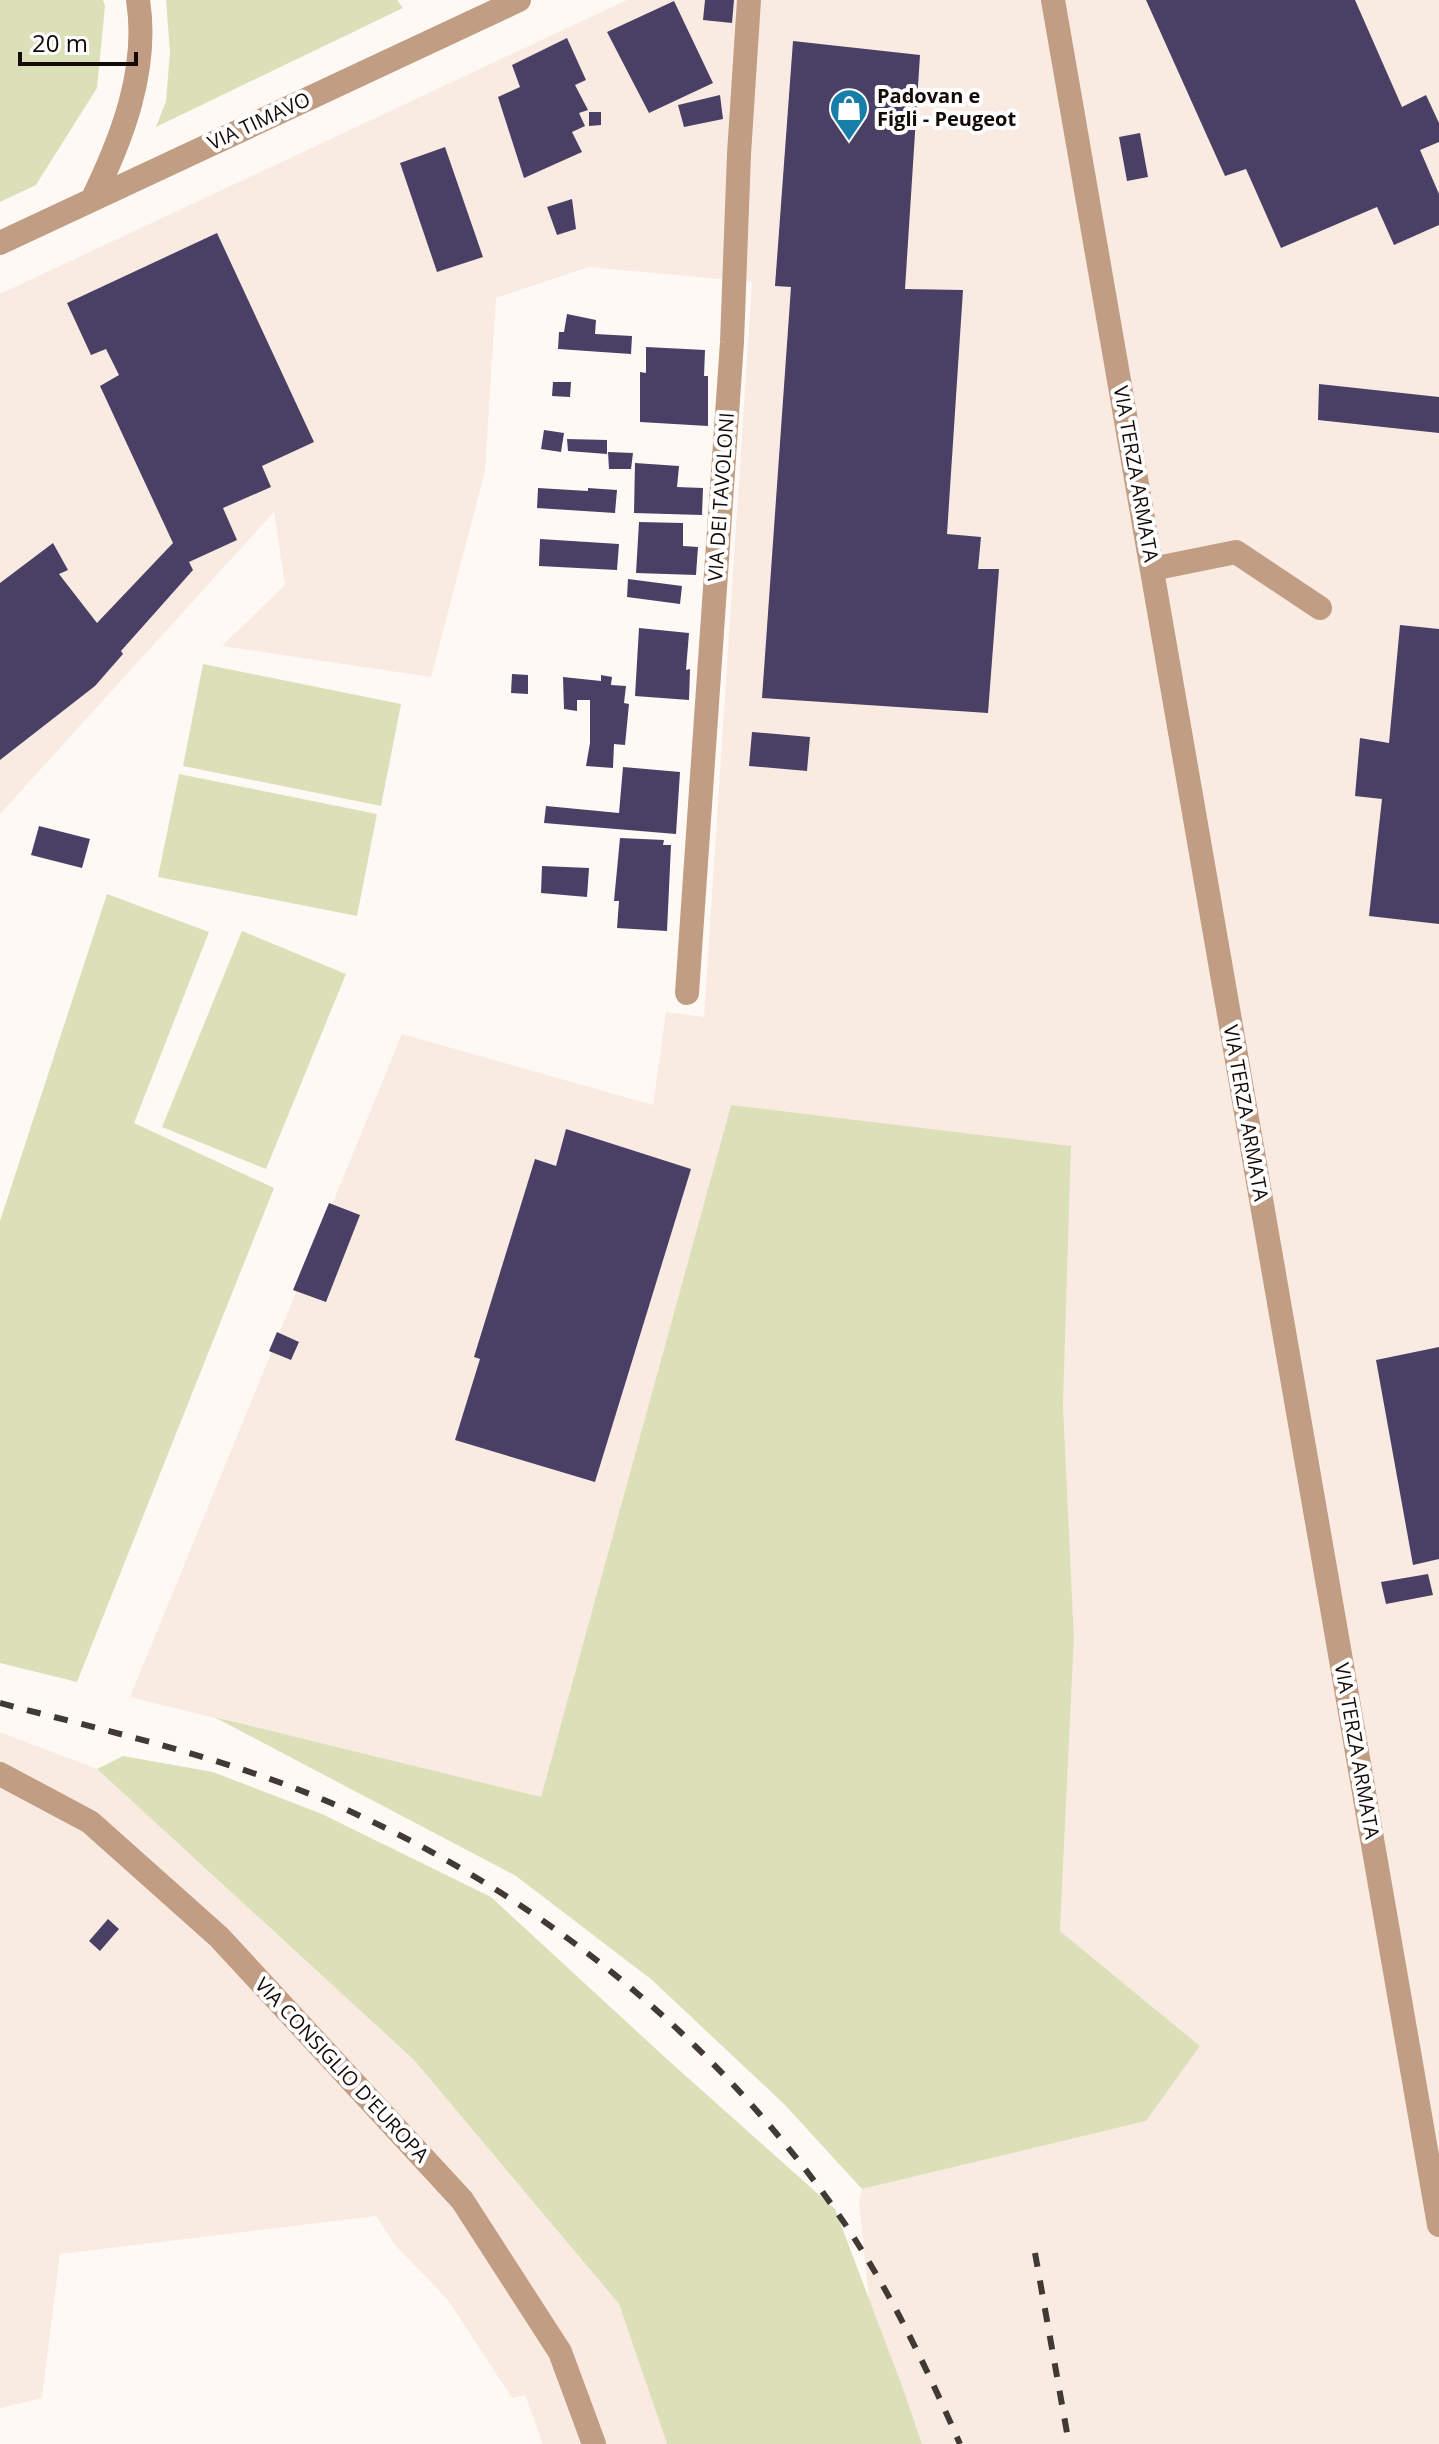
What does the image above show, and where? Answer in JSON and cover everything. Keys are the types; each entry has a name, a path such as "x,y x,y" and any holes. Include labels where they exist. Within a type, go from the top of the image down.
{"street":[{"path":"92,200 114,155 138,71 141,23 138,0"},
{"name":"VIA DEI TAVOLONI","path":"687,993 732,342 749,0"},
{"name":"VIA TERZA ARMATA","path":"1053,0 1439,2225"},
{"name":"VIA TIMAVO","path":"0,243 512,1"},
{"path":"1152,569 1236,552 1320,608"},
{"name":"VIA CONSIGLIO D'EUROPA","path":"0,1774 90,1822 219,1937 462,2200 560,2352 594,2444"}],"shaded area":[{"path":"627,0 1439,0 1439,2444 922,2444 869,2299 859,2202 862,2189 1146,2121 1200,2046 1060,1931 1074,1638 1063,1403 731,1105 541,1798 130,1697 402,1034 653,1105 666,1012 704,1017 752,282 589,267 496,298 485,471 431,677 222,646 285,585 274,512 0,814 0,294"},
{"path":"0,1732 97,1769 414,2060 619,2304 667,2444 543,2444 525,2395 512,2398 448,2300 395,2245 376,2216 60,2254 42,2398 0,2408"}],"green space":[{"path":"0,0 103,0 105,6 97,88 36,185 0,202"},
{"path":"166,0 397,0 403,8 156,127 166,101 170,52"},
{"path":"203,664 401,704 381,806 183,766"},
{"path":"179,774 377,814 357,916 158,877"},
{"path":"107,894 209,932 134,1123 274,1188 77,1682 0,1663 0,1221"},
{"path":"242,931 346,974 266,1169 162,1127"},
{"path":"731,1105 1071,1146 1063,1403 1074,1638 1060,1931 1200,2046 1146,2121 862,2189 784,2104 652,1980 516,1876 214,1717 541,1797"},
{"path":"123,1756 213,1772 322,1814 491,1897 835,2209 922,2444 667,2444 619,2304 414,2060 97,1769"}],"building":[{"path":"705,0 734,0 732,23 703,20"},
{"path":"1146,0 1355,0 1402,107 1426,95 1439,123 1439,142 1420,150 1439,194 1439,225 1394,245 1377,207 1281,248 1246,169 1225,176"},
{"path":"674,1 713,83 649,113 607,32"},
{"path":"567,38 586,80 575,85 588,110 579,113 585,126 572,132 582,152 524,178 498,97 520,87 512,65"},
{"path":"793,41 920,55 905,289 963,290 947,534 981,537 978,569 999,569 988,713 762,698 791,287 775,286"},
{"path":"720,95 723,119 684,127 678,105"},
{"path":"589,112 601,112 601,125 589,126"},
{"path":"1140,133 1148,177 1127,181 1119,137"},
{"path":"445,147 483,257 437,272 400,163"},
{"path":"572,199 576,229 557,235 547,207"},
{"path":"217,233 314,442 262,466 271,487 223,508 237,540 189,562 193,570 121,651 123,654 95,686 0,760 0,583 53,543 68,570 59,574 97,623 173,543 100,386 119,375 106,349 91,355 67,303"},
{"path":"567,314 596,320 595,334 632,336 631,354 558,349 559,332 564,332"},
{"path":"646,347 705,350 708,426 640,422 640,372 646,373"},
{"path":"553,382 571,382 570,397 552,396"},
{"path":"1319,384 1439,397 1439,433 1318,420"},
{"path":"544,430 564,433 561,452 541,449"},
{"path":"567,439 607,440 607,454 568,451"},
{"path":"608,452 633,453 631,469 609,469"},
{"path":"635,463 679,466 677,487 703,488 702,515 634,513"},
{"path":"538,488 617,490 615,513 537,508"},
{"path":"639,522 683,523 683,546 698,547 696,575 636,573"},
{"path":"540,539 619,544 617,570 539,566"},
{"path":"628,579 682,586 680,604 627,597"},
{"path":"1400,625 1439,629 1439,924 1369,916 1382,799 1355,796 1360,738 1389,743"},
{"path":"639,628 689,633 686,670 690,669 689,700 635,696"},
{"path":"512,674 528,675 528,694 511,693"},
{"path":"601,675 612,677 611,685 626,686 624,703 629,704 625,745 614,744 613,768 586,766 590,743 590,700 577,700 577,711 564,709 563,677 601,681"},
{"path":"752,732 810,737 807,771 749,766"},
{"path":"623,767 680,772 676,834 544,823 546,806 619,813"},
{"path":"39,826 90,839 82,868 31,855"},
{"path":"620,838 664,840 663,845 671,845 667,931 617,928 619,901 614,901"},
{"path":"542,866 589,868 587,897 541,893"},
{"path":"566,1129 691,1169 595,1482 455,1440 480,1359 474,1357 535,1159 556,1166"},
{"path":"329,1203 360,1215 326,1302 293,1290"},
{"path":"277,1332 299,1342 291,1360 269,1351"},
{"path":"1439,1347 1439,1559 1413,1565 1376,1360"},
{"path":"1428,1574 1433,1595 1386,1604 1381,1582"},
{"path":"108,1919 119,1929 100,1951 89,1941"}],"railway":[{"path":"0,1703 208,1759 329,1802 403,1837 475,1877 544,1921 610,1970 672,2024 730,2081 784,2143 834,2208 871,2265 903,2323 960,2444"},
{"path":"1035,2253 1069,2444"}],"place":[{"name":"Padovan e Figli - Peugeot","path":"849,142"}]}
